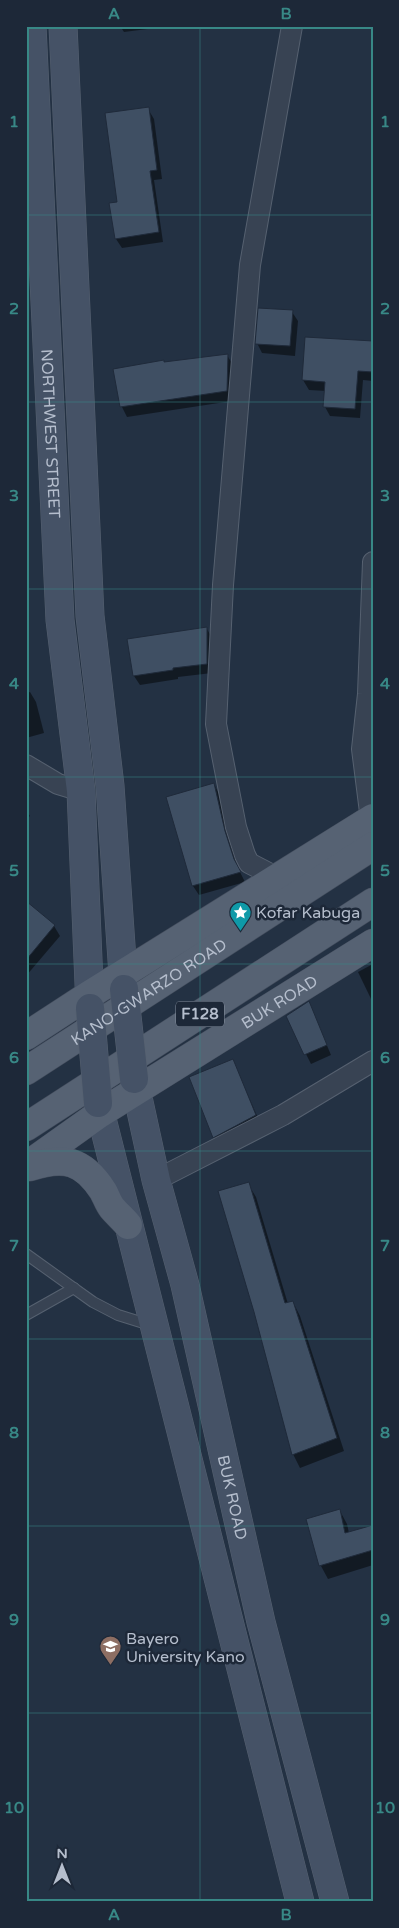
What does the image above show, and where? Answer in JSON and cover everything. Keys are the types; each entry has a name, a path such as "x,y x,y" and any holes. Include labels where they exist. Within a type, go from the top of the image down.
{"main road":[{"name":"NORTHWEST STREET","path":"32,26 31,90 60,620 84,838 89,1001 99,1108"},
{"name":"NORTHWEST STREET","path":"63,26 90,616 110,786 123,982 135,1086"},
{"path":"26,1036 123,982 278,878 372,828"},
{"name":"KANO-GWARZO ROAD","path":"26,1071 372,828"},
{"name":"F128","path":"26,1127 373,902"},
{"name":"BUK ROAD","path":"26,1167 99,1108 373,943"},
{"name":"BUK ROAD","path":"135,1086 156,1180 185,1286 261,1622 334,1902"},
{"name":"BUK ROAD","path":"99,1108 300,1902"},
{"path":"26,1167 45,1162 69,1160 87,1170 102,1190 111,1207 128,1225"}],"street":[{"path":"278,878 249,863 245,855 236,826 216,724 225,566 250,266 292,26"},
{"path":"372,828 362,749 368,694 373,562"},
{"path":"26,765 58,784 80,791"},
{"path":"156,1180 283,1115 373,1061"}],"lane":[{"path":"26,1254 74,1288 118,1315 154,1326"},
{"path":"26,1315 74,1288"}],"building":[{"path":"149,107 157,170 150,171 159,232 115,239 109,203 117,202 105,113"},
{"path":"258,308 293,310 290,346 255,344"},
{"path":"305,337 373,341 373,372 358,371 355,409 323,407 325,382 302,380"},
{"path":"228,354 227,391 120,407 113,369 164,360 164,362"},
{"path":"207,627 207,664 133,676 127,639"},
{"path":"214,783 225,831 234,859 241,872 192,886 166,797"},
{"path":"26,901 55,925 26,960"},
{"path":"309,1001 327,1045 304,1055 286,1016"},
{"path":"233,1059 256,1115 213,1138 189,1077"},
{"path":"249,1182 285,1303 293,1301 337,1438 292,1455 254,1312 218,1191"},
{"path":"340,1509 345,1533 373,1525 373,1550 319,1566 306,1519"}],"place":[{"name":"Kofar Kabuga","path":"240,931"},
{"name":"Bayero University Kano","path":"110,1666"}]}
